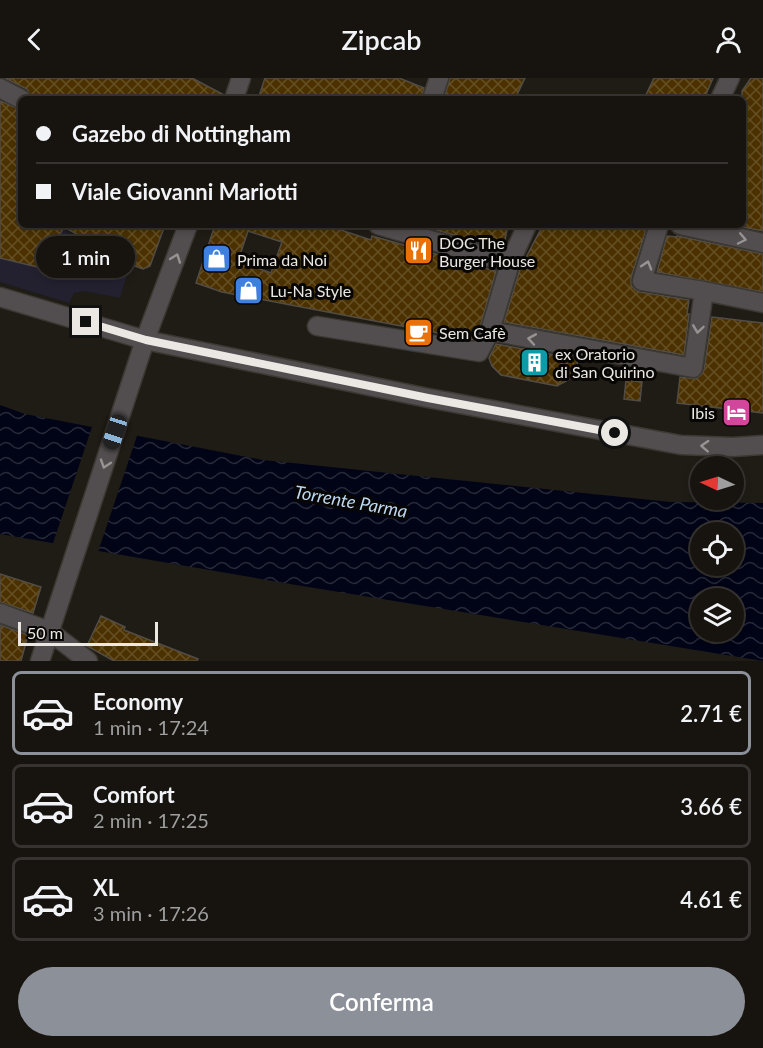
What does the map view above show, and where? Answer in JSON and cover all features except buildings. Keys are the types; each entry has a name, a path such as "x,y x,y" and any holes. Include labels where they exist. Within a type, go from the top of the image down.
{"street":[{"path":"235,96 241,78"},
{"path":"433,96 437,78"},
{"path":"721,96 730,78"},
{"path":"0,88 18,97"},
{"path":"40,661 136,368 187,228"},
{"path":"317,326 479,352 490,331 510,263 526,228"},
{"path":"658,228 642,281 763,303"},
{"path":"694,228 763,243"},
{"path":"406,229 510,263"},
{"path":"490,331 693,368 704,291"},
{"path":"0,297 146,340 428,398 681,445 733,447 763,445"},
{"path":"0,613 49,631 88,661"}],"shaded area":[{"path":"0,196 18,221 18,228 60,228 104,252 103,259 128,272 120,298 84,291 74,293 69,303 0,282"}],"water":[{"name":"Torrente Parma","path":"0,405 25,414 263,460 690,502 690,510 744,510 744,503 763,503 763,661 0,534"}],"pier":[{"path":"93,424 138,433 97,555 52,546"}],"place":[{"name":"DOC The Burger House","path":"418,251"},
{"name":"Prima da Noi","path":"216,259"},
{"name":"Lu-Na Style","path":"249,290"},
{"name":"Sem Cafè","path":"418,332"},
{"name":"ex Oratorio di San Quirino","path":"534,362"},
{"name":"Ibis","path":"736,412"}],"route":[{"path":"86,322 146,340 428,398 615,433"}]}
